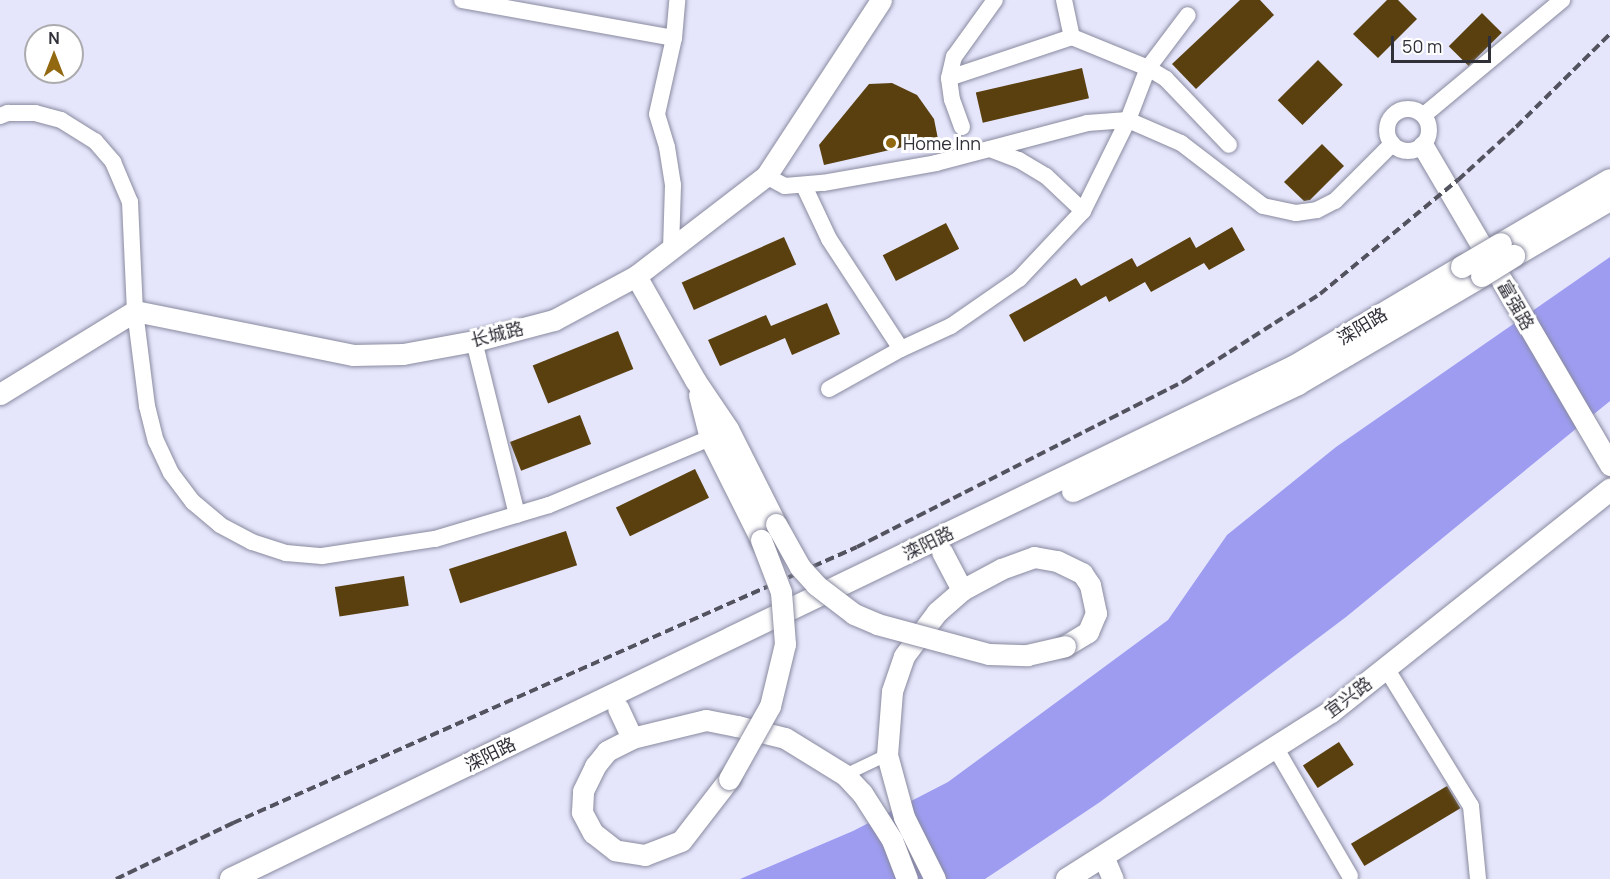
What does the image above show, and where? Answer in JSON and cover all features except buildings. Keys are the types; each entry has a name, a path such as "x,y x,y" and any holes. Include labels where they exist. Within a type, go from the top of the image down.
{"main road":[{"name":"滦阳路","path":"1508,250 1610,180"},
{"name":"滦阳路","path":"231,879 1295,366 1508,250 1610,200"},
{"name":"滦阳路","path":"263,879 942,552 1298,384 1472,271"},
{"name":"宜兴路","path":"1067,879 1331,712 1610,490"}],"street":[{"path":"462,0 537,7 674,38"},
{"path":"671,249 673,185 667,147 657,114 674,38 677,0"},
{"name":"长城路","path":"135,311 353,355 403,354 474,340 554,320 636,276 766,176 881,0"},
{"path":"962,128 952,100 949,78 954,57 995,0"},
{"path":"1064,0 1072,37"},
{"path":"1425,115 1562,0"},
{"path":"830,389 901,349 951,326 1019,279 1083,211 1128,120 1148,68 1188,15"},
{"path":"949,78 1072,37 1148,68 1166,79 1229,145"},
{"path":"1413,109 1425,115 1430,134 1423,146 1418,150 1404,151 1392,144 1387,125 1394,114 1413,109"},
{"path":"0,116 8,113 35,113 61,120 95,141 113,162 130,202 135,311 147,406 163,457 193,501 235,534 286,553 340,555 435,539 549,505 710,438"},
{"path":"766,176 785,186 804,186 936,163 1087,123 1128,120 1181,143 1263,206 1285,212 1307,212 1335,201 1392,144"},
{"name":"富强路","path":"1423,146 1607,459"},
{"path":"990,149 1019,160 1046,176 1083,211"},
{"path":"804,186 829,239 901,349"},
{"path":"636,276 695,380 728,429 800,567 816,585 854,614 877,624 989,654 1027,655 1065,646 1088,632 1096,613 1090,585 1083,573 1058,561 1034,557 1001,569 962,590 937,612 904,656 892,691 886,755 904,817 935,879"},
{"path":"0,394 135,311"},
{"path":"474,340 517,514"},
{"path":"695,380 710,438 761,540 781,592 785,644 770,706 729,779 681,840 645,855 615,850 592,833 582,812 583,791 595,766 607,751 632,738 706,720 785,738 845,775 862,793 892,840 907,879"},
{"path":"942,552 962,590"},
{"path":"1386,668 1471,806 1478,879"},
{"path":"618,708 632,738"},
{"path":"1275,747 1350,876"},
{"path":"845,775 886,755"},
{"path":"1103,856 1113,879"}],"shaded area":[{"path":"1610,257 1610,401 1346,617 1100,802 985,879 740,879 853,831 948,782 1168,620 1227,535 1336,447"}],"railway":[{"path":"116,879 233,823 857,547 1184,381 1320,294 1458,180 1516,127 1610,34"}],"place":[{"name":"Home Inn","path":"891,143"}]}
